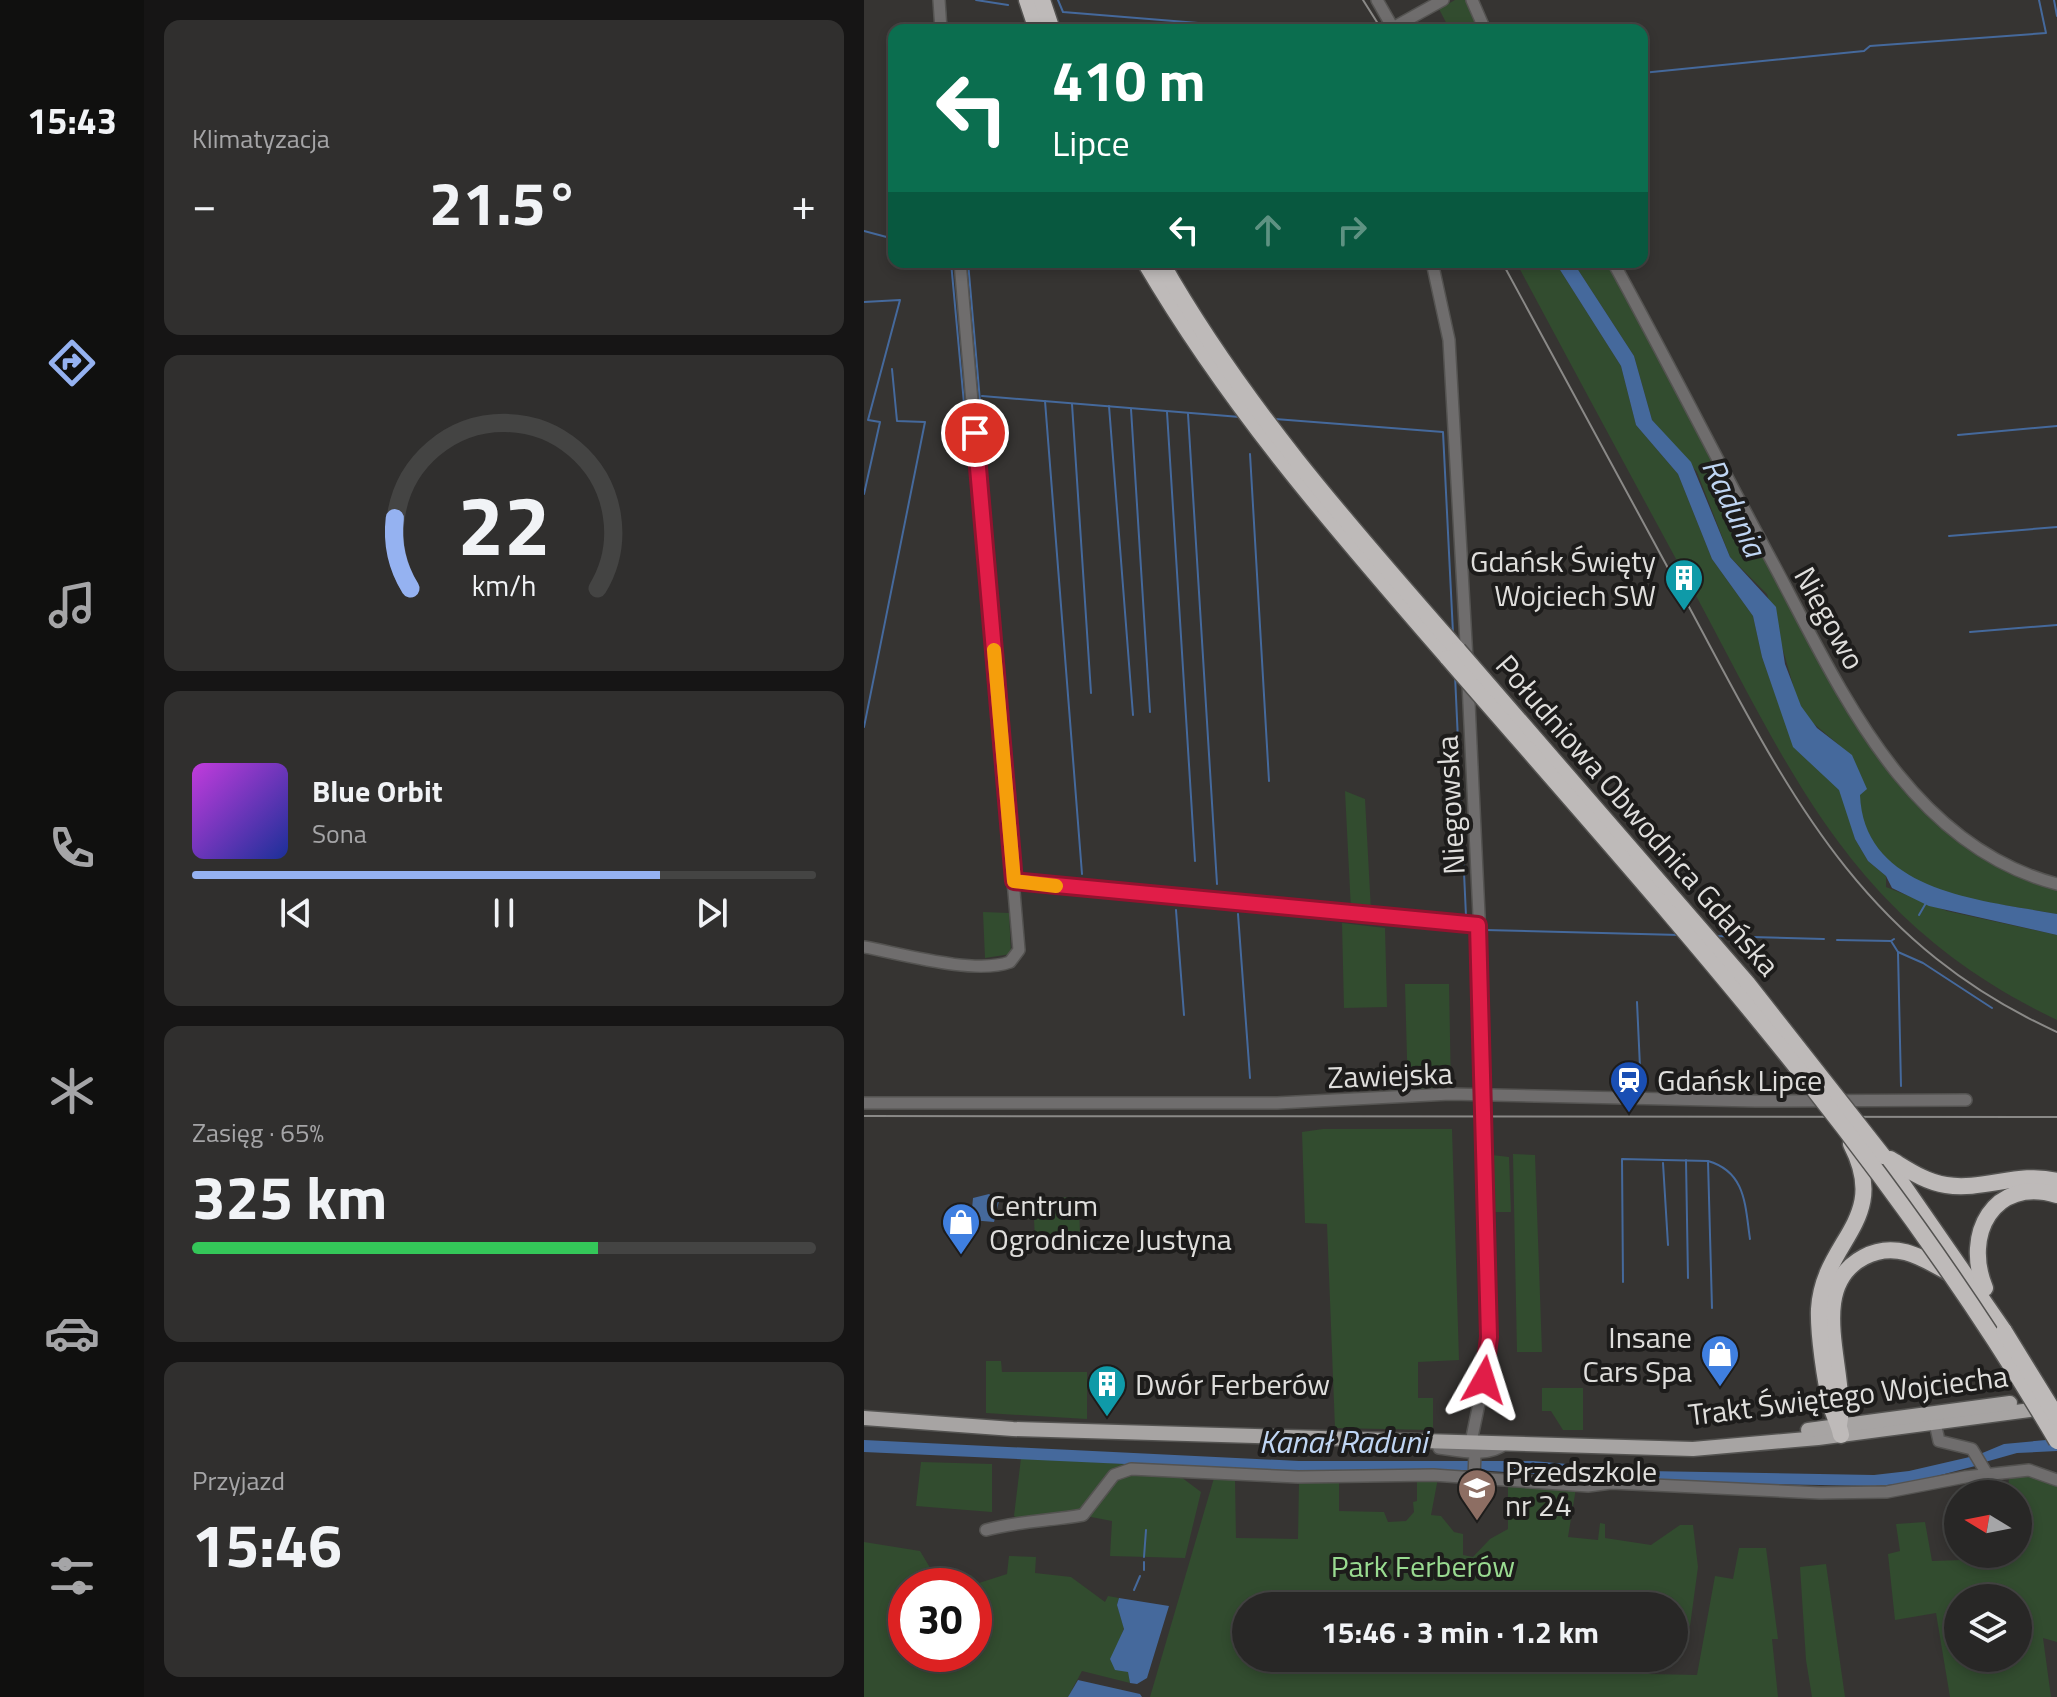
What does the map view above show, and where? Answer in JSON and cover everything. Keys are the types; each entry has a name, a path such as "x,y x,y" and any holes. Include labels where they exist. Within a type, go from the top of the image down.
{"highway":[{"path":"1027,0 1035,24"},
{"path":"1042,0 1050,24"},
{"name":"Południowa Obwodnica Gdańska","path":"1149,268 1200,353 1264,443 1697,944 1831,1107 1952,1275 2057,1441"},
{"name":"Południowa Obwodnica Gdańska","path":"1165,268 1227,369 1292,456 1747,983 1883,1156 2004,1331 2057,1417"},
{"path":"1831,1107 1858,1159 1865,1187 1859,1216 1834,1260 1821,1294 1819,1319 1834,1385"},
{"path":"1883,1156 1928,1180 1948,1185 1978,1185 2023,1178 2057,1181"},
{"path":"2004,1331 1976,1262 1976,1243 1981,1225 1992,1211 2012,1196 2031,1192 2057,1195"},
{"path":"1840,1430 1831,1407 1834,1385 1833,1300 1841,1279 1850,1267 1869,1254 1898,1250 1918,1255 1952,1275"}],"main road":[{"name":"Trakt Świętego Wojciecha","path":"864,1418 1013,1429 1437,1441 1474,1451 1506,1443 1693,1449 2057,1397"},
{"name":"Trakt Świętego Wojciecha","path":"1840,1430 1935,1423 2057,1406"}],"street":[{"path":"939,0 941,24"},
{"path":"1377,0 1391,24"},
{"path":"1400,24 1443,0"},
{"path":"1472,0 1482,24"},
{"path":"864,947 960,964 1010,962 1019,950 961,268"},
{"name":"Niegowska","path":"1433,268 1449,340 1478,925 1489,1337 1474,1451"},
{"name":"Niegowo","path":"1616,268 1780,580 1868,737 1926,806 1975,847 2010,868 2057,884"},
{"path":"1014,881 1478,925"},
{"name":"Zawiejska","path":"864,1103 1277,1103 1450,1094 1966,1100"},
{"name":"Trakt Świętego Wojciecha","path":"1935,1423 1939,1441 1969,1447 1985,1471"},
{"path":"1474,1451 1474,1475"},
{"path":"986,1530 1011,1523 1039,1523 1083,1515 1114,1475 1125,1469 1258,1476 1474,1475 1588,1486 1611,1483 1820,1493 1887,1492 1985,1471 2029,1470 2057,1480"}],"green space":[{"path":"1455,0 1467,0 1479,24 1447,24 1439,9"},
{"path":"1519,268 1559,268 1621,366 1636,425 1678,474 1712,559 1753,616 1762,657 1782,713 1831,756 1855,839 1868,861 1886,876 1886,887 1947,911 2057,935 2057,1020 1987,981 1928,938 1879,891 1837,840 1799,784"},
{"path":"1577,268 1614,268 1867,738 1966,843 2057,886 2057,914 1991,903 1970,903 1913,885 1868,842 1839,745 1801,713 1767,594 1730,557 1697,472 1652,420 1634,356"},
{"path":"1345,791 1365,799 1371,911 1351,910"},
{"path":"983,912 1009,913 1011,954 985,958"},
{"path":"1342,923 1385,928 1387,1007 1344,1008"},
{"path":"1405,984 1449,984 1451,1091 1408,1094"},
{"path":"1323,1129 1452,1129 1459,1360 1418,1362 1418,1398 1433,1398 1433,1430 1335,1428 1327,1224 1305,1223 1302,1132"},
{"path":"1513,1154 1535,1155 1542,1352 1517,1352"},
{"path":"1492,1155 1509,1157 1511,1212 1494,1212"},
{"path":"1079,1197 1080,1238 1035,1240 1033,1198"},
{"path":"986,1361 1001,1361 1002,1372 1087,1372 1087,1419 986,1413"},
{"path":"1542,1388 1583,1388 1583,1430 1563,1430 1551,1411 1542,1411"},
{"path":"1021,1458 1215,1469 1117,1468 1085,1509 1075,1514 1019,1519 1014,1516"},
{"path":"921,1462 992,1464 992,1512 916,1506"},
{"path":"1134,1471 1181,1477 1201,1492 1185,1558 1110,1556 1112,1521 1086,1516 1115,1478"},
{"path":"2009,1475 2041,1477 2057,1487 2057,1642 2043,1638 2051,1697 1950,1697 1946,1672 2032,1672 2032,1584 1944,1584 1944,1661 1936,1613 1895,1620 1888,1554 1900,1551 1896,1524 1925,1522 1932,1561 1944,1561 1944,1568 2032,1568 2032,1480 2009,1480"},
{"name":"Park Ferberów","path":"1214,1478 1235,1479 1236,1538 1298,1539 1299,1482 1339,1481 1339,1511 1384,1512 1388,1522 1406,1521 1414,1512 1417,1478 1438,1478 1431,1515 1441,1516 1454,1532 1463,1534 1463,1555 1473,1557 1490,1539 1508,1529 1508,1483 1576,1488 1568,1537 1598,1540 1600,1523 1605,1524 1605,1538 1651,1545 1680,1525 1693,1525 1698,1567 1690,1626 1688,1592 1232,1592 1232,1672 1649,1672 1697,1675 1715,1576 1733,1579 1739,1548 1766,1548 1778,1639 1772,1639 1778,1697 1150,1697"},
{"path":"864,1542 920,1551 930,1568 888,1568 888,1672 992,1672 992,1579 1007,1574 1009,1556 1036,1557 1035,1573 1071,1577 1105,1602 1108,1596 1119,1598 1117,1605 1124,1628 1115,1654 1123,1670 1128,1672 1130,1683 1082,1671 1068,1697 864,1697"},
{"path":"1826,1564 1845,1697 1812,1697 1806,1660 1800,1567"}],"water":[{"path":"1559,268 1577,268 1634,356 1652,420 1691,462 1730,557 1776,607 1785,664 1801,706 1817,728 1852,755 1867,789 1860,795 1867,828 1882,853 1905,872 1932,886 1963,896 2057,914 2057,935 1929,906 1892,888 1886,876 1868,861 1855,839 1839,790 1793,747 1762,657 1753,616 1712,559 1678,474 1636,425 1621,366"},
{"path":"989,1194 999,1201 994,1222 971,1220 973,1198"},
{"path":"2057,1439 2057,1451 2017,1453 1985,1462 1980,1454 2004,1444"},
{"path":"864,1440 1299,1461 1471,1461 1470,1470 1298,1472 864,1452"},
{"path":"1974,1456 1979,1465 1910,1483 1875,1486 1648,1482 1478,1470 1478,1461 1533,1461 1646,1471 1874,1475 1909,1471"},
{"path":"1119,1598 1169,1606 1147,1678 1137,1684 1130,1683 1128,1672 1115,1670 1110,1659 1124,1629 1117,1605"},
{"path":"1078,1680 1140,1694 1142,1697 1068,1697"}],"waterway":[{"path":"944,0 946,24"},
{"path":"976,0 1008,5"},
{"path":"1058,0 1063,12 1210,24"},
{"path":"1648,72 1864,51 1870,46 2046,33 2039,0"},
{"path":"2054,0 2057,16"},
{"path":"864,231 888,237"},
{"path":"952,268 1003,828"},
{"path":"969,268 1015,807"},
{"path":"864,302 900,300 868,420 880,422 864,494"},
{"path":"864,727 925,422 897,421 892,369"},
{"path":"982,396 1240,417"},
{"path":"1045,401 1082,874"},
{"path":"1072,404 1091,693"},
{"path":"1109,406 1133,715"},
{"path":"1131,409 1150,712"},
{"path":"1167,412 1195,861"},
{"path":"1188,414 1217,884"},
{"path":"1275,419 1443,432 1453,633"},
{"path":"1958,435 2057,426"},
{"path":"1250,454 1269,781"},
{"path":"1949,536 2057,527"},
{"path":"1970,632 2057,625"},
{"path":"1455,675 1466,916"},
{"path":"1919,915 1926,903"},
{"path":"1176,910 1184,1015"},
{"path":"1238,914 1250,1078"},
{"path":"1485,930 1680,935"},
{"path":"1714,936 1824,939"},
{"path":"1894,939 1891,941 1898,952 1901,1086"},
{"path":"1837,940 1891,941"},
{"path":"1898,952 1923,963 1992,1008"},
{"path":"1637,1002 1641,1089"},
{"path":"1623,1282 1622,1159 1708,1161 1721,1166 1730,1173 1741,1191 1750,1239"},
{"path":"1686,1160 1688,1278"},
{"path":"1708,1161 1712,1308"},
{"path":"1663,1163 1668,1245"},
{"path":"1144,1557 1146,1530"},
{"path":"1144,1562 1144,1570"},
{"path":"1134,1590 1140,1576"}],"railway":[{"path":"1363,0 1378,24"},
{"path":"1505,268 1754,726 1790,788 1830,847 1875,901 1926,950 1986,994 2057,1032"},
{"path":"864,1116 2057,1117"}],"slow traffic":[{"path":"994,650 1014,881 1056,886"}],"place":[{"name":"Gdańsk Święty Wojciech SW","path":"1684,612"},
{"name":"Gdańsk Lipce","path":"1629,1114"},
{"name":"Centrum Ogrodnicze Justyna","path":"961,1256"},
{"name":"Insane Cars Spa","path":"1720,1388"},
{"name":"Dwór Ferberów","path":"1107,1418"},
{"name":"Przedszkole nr 24","path":"1477,1522"}],"route":[{"path":"975,433 1014,881 1378,919 1469,927 1478,925 1489,1337 1484,1380"}],"water label":[{"name":"Radunia","path":"1735,507"},
{"name":"Kanał Raduni","path":"1343,1441"}]}
